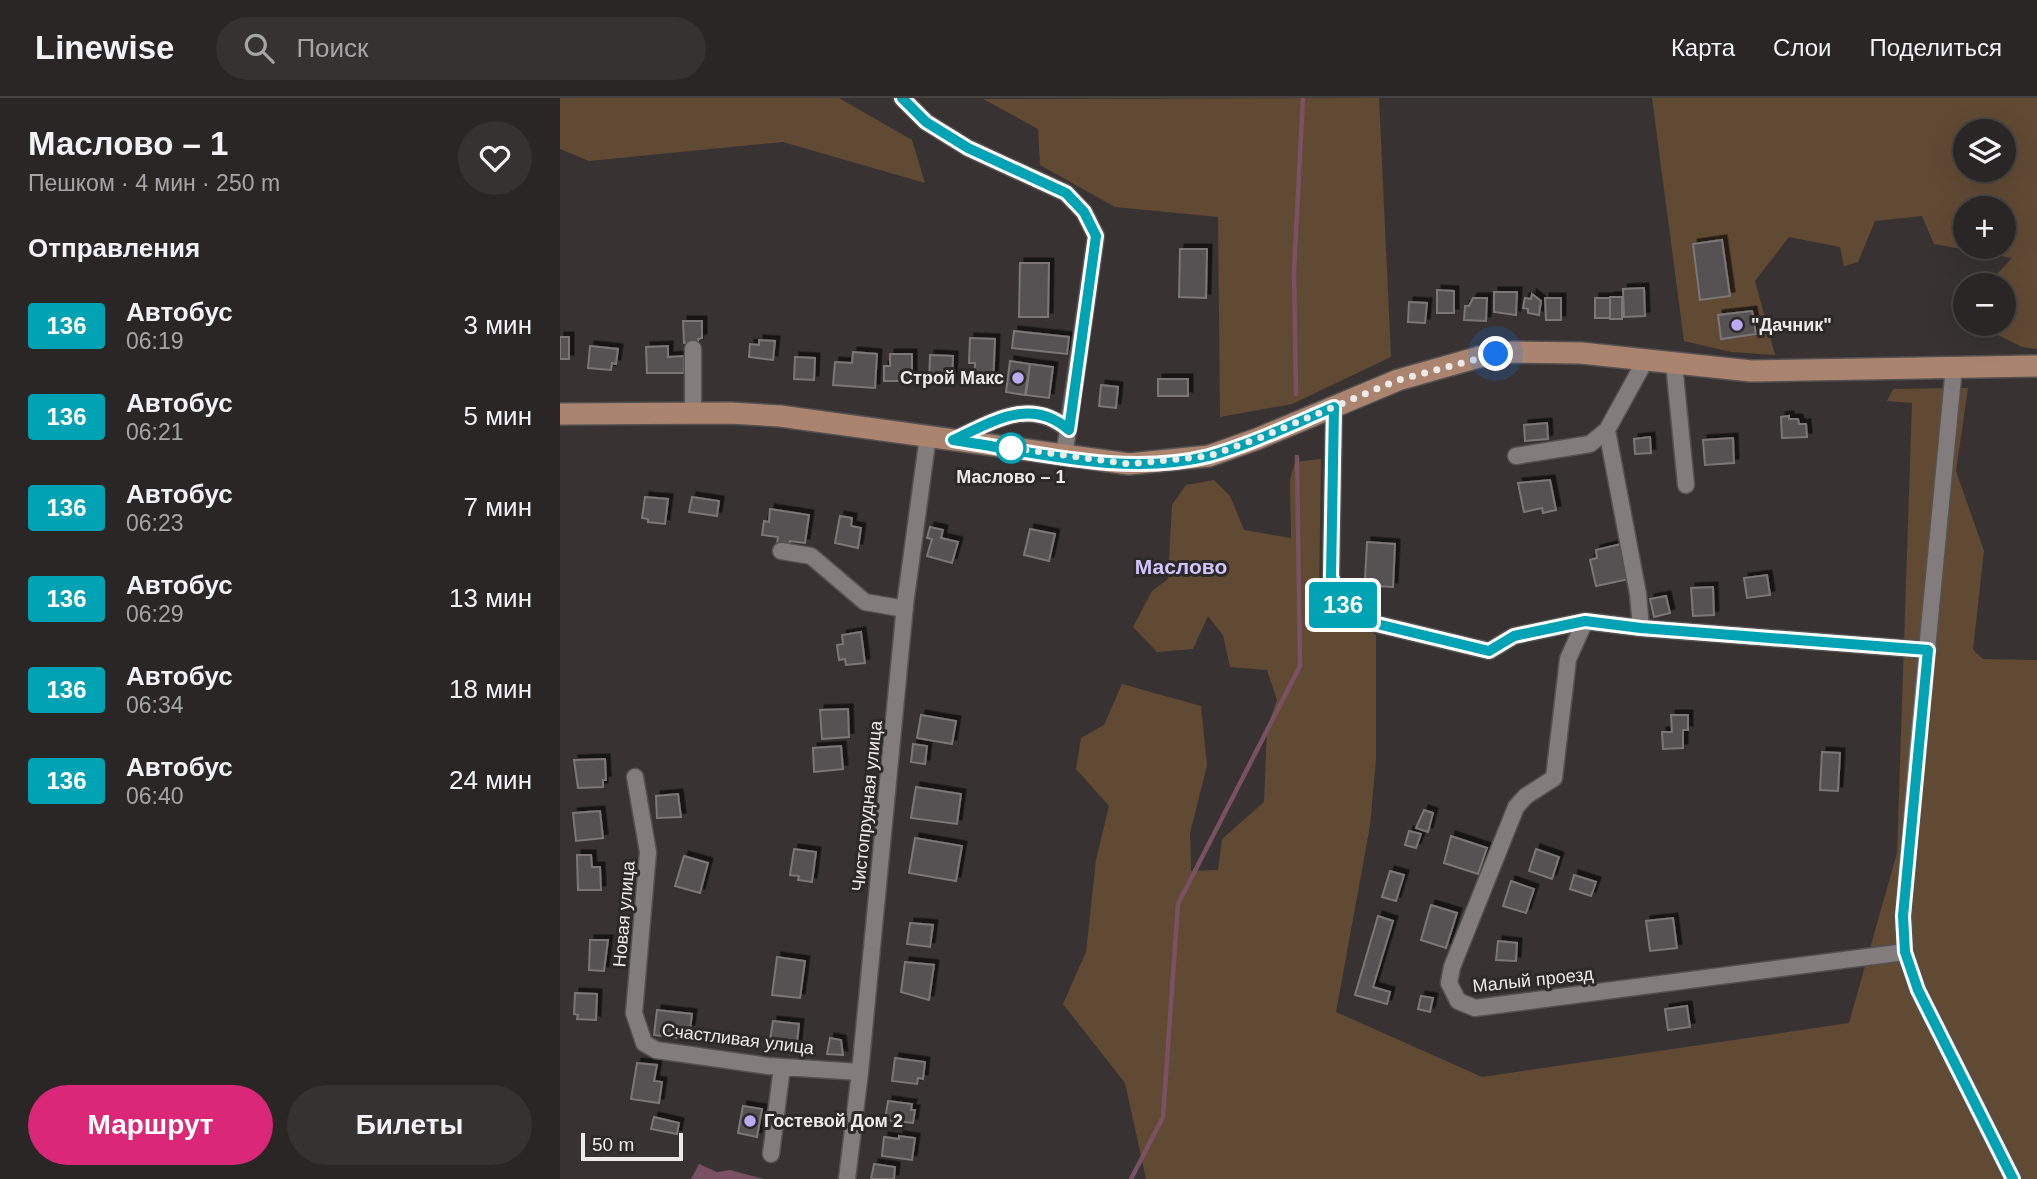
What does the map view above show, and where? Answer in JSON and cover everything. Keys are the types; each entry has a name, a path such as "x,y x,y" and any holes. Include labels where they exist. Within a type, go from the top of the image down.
{"main road":[{"path":"560,414 693,413 780,416 1129,464 1209,456 1398,380 1479,356 1545,351 1751,371 2037,366"}],"street":[{"path":"902,98 926,122 968,148 1066,193 1084,212 1096,236 1064,457"},
{"path":"693,349 693,413"},
{"path":"1516,456 1590,444 1607,430 1645,361"},
{"path":"1674,364 1686,485"},
{"path":"1954,367 1903,916 1905,952 1918,990 2013,1179"},
{"path":"1334,407 1331,577 1348,617 1489,651 1514,636 1585,621 1641,628 1928,650"},
{"path":"953,440 1018,412 1046,414 1069,430"},
{"path":"1607,430 1638,594 1641,628"},
{"name":"Чистопрудная улица","path":"847,1179 860,1072 905,609 928,436"},
{"path":"781,551 811,556 865,602 905,609"},
{"name":"Малый проезд","path":"1585,621 1568,660 1553,779 1526,796 1516,807 1452,967 1449,983 1458,1001 1475,1008 1905,952"},
{"name":"Новая улица","path":"634,1013 649,858 635,777"},
{"name":"Счастливая улица","path":"634,1013 643,1040 656,1049 782,1067 860,1072"},
{"path":"771,1154 782,1067"}],"shaded area":[{"path":"560,98 839,98 912,140 925,183 783,142 589,161 560,149"},
{"path":"1379,98 1391,357 1292,404 1220,417 1218,217 1115,207 1040,165 1038,129 983,99"},
{"path":"1652,98 2037,98 2037,349 2022,347 2000,336 2016,336 2016,273 1998,273 2011,259 2016,259 2016,196 1953,196 1953,247 1934,244 1922,216 1875,221 1858,262 1844,266 1840,247 1789,237 1755,281 1775,355 1731,352 1684,341"},
{"path":"1968,388 1956,471 1984,551 1973,650 1983,659 2037,660 2037,1179 1146,1179 1125,1083 1063,1004 1086,952 1096,860 1109,806 1076,769 1081,738 1104,725 1122,684 1201,706 1207,765 1190,833 1191,871 1218,870 1222,839 1264,802 1267,729 1277,700 1267,670 1230,667 1223,635 1208,616 1193,649 1157,652 1133,627 1152,591 1168,579 1172,505 1186,485 1214,480 1230,496 1244,530 1291,538 1290,480 1295,462 1321,459 1319,598 1376,635 1376,759 1370,826 1336,1012 1482,1077 1849,1023 1897,853 1912,403 1887,401 1893,389"},
{"path":"699,1164 717,1172 730,1170 764,1179 691,1179"}],"building":[{"path":"1722,240 1730,296 1700,300 1693,244"},
{"path":"1180,249 1207,249 1206,298 1179,297"},
{"path":"1020,263 1049,263 1048,317 1019,317"},
{"path":"1644,288 1645,316 1624,317 1623,289"},
{"path":"1437,290 1454,291 1454,313 1437,313"},
{"path":"1494,292 1517,292 1516,315 1494,312"},
{"path":"1532,294 1541,301 1539,315 1528,313 1528,309 1523,308 1525,298 1531,299"},
{"path":"1610,297 1622,297 1622,319 1610,319"},
{"path":"1473,298 1487,298 1486,321 1464,320 1465,306 1469,306"},
{"path":"1545,298 1561,298 1561,320 1546,320"},
{"path":"1595,298 1610,298 1610,318 1595,318"},
{"path":"1409,302 1427,303 1425,323 1408,322"},
{"name":"\"Дачник\"","path":"1752,311 1756,334 1721,339 1718,315"},
{"path":"683,321 702,321 702,338 698,339 698,343 684,343"},
{"path":"1014,331 1069,337 1067,354 1012,348"},
{"path":"560,337 569,337 569,359 560,359"},
{"path":"970,338 995,339 993,386 974,385 975,363 969,363"},
{"path":"759,340 775,341 773,360 749,357 750,344 759,345"},
{"path":"590,346 618,349 616,364 612,363 611,370 588,368"},
{"path":"668,346 668,357 684,356 684,373 647,373 646,347"},
{"path":"853,352 877,354 875,388 833,385 835,362 852,363"},
{"path":"890,354 912,354 912,381 884,381 884,366 890,366"},
{"path":"930,355 953,356 952,384 929,383"},
{"path":"795,357 815,358 814,380 794,379"},
{"name":"Строй Макс","path":"1010,361 1030,364 1025,395 1006,392"},
{"name":"Строй Макс","path":"1030,364 1053,367 1049,398 1026,395"},
{"path":"1158,379 1188,379 1188,396 1158,396"},
{"path":"1101,385 1118,387 1116,408 1099,406"},
{"path":"1789,416 1789,419 1798,419 1799,424 1806,424 1807,437 1782,438 1781,417"},
{"path":"1547,423 1548,439 1525,441 1524,425"},
{"path":"1650,437 1651,453 1635,454 1634,439"},
{"path":"1733,438 1734,463 1705,465 1703,440"},
{"path":"1550,480 1556,510 1543,513 1542,508 1524,512 1518,483"},
{"path":"645,497 668,499 665,524 648,522 648,519 642,518"},
{"path":"692,497 719,501 717,516 689,512"},
{"path":"770,509 809,515 805,543 790,541 789,546 777,544 778,537 762,535 764,521 769,522"},
{"path":"840,516 852,518 851,526 861,528 858,548 835,543"},
{"path":"930,527 943,530 941,538 958,542 952,563 927,556 932,539 927,538"},
{"path":"1030,529 1055,534 1049,561 1024,555"},
{"path":"1367,542 1395,544 1393,587 1376,586 1376,580 1365,579"},
{"path":"1621,544 1629,579 1596,586 1590,560 1597,558 1596,550"},
{"path":"1767,575 1770,595 1747,598 1744,578"},
{"path":"1713,587 1714,615 1693,616 1691,588"},
{"path":"1666,596 1670,613 1654,617 1650,599"},
{"path":"861,632 865,663 846,665 845,659 839,660 837,645 843,644 842,635"},
{"path":"848,709 849,737 822,739 820,710"},
{"path":"921,715 956,721 952,744 917,738"},
{"path":"1671,715 1688,715 1688,730 1683,730 1683,748 1663,749 1662,732 1672,732"},
{"path":"913,744 927,746 925,764 911,762"},
{"path":"841,746 843,769 814,772 813,748"},
{"path":"1822,752 1840,753 1838,791 1820,790"},
{"path":"605,759 606,780 603,780 603,787 578,788 574,760"},
{"path":"916,787 961,794 957,824 911,818"},
{"path":"678,794 681,817 657,818 656,796"},
{"path":"1424,810 1433,813 1428,832 1416,828"},
{"path":"600,811 603,838 576,841 573,813"},
{"path":"1409,831 1421,834 1416,848 1405,845"},
{"path":"1451,836 1487,848 1478,874 1444,863"},
{"path":"915,838 962,846 956,881 909,873"},
{"path":"794,849 816,852 812,882 798,880 799,876 790,875"},
{"path":"1536,849 1559,857 1552,879 1529,871"},
{"path":"577,855 591,855 592,867 600,867 601,890 578,890"},
{"path":"684,856 708,863 700,893 675,886"},
{"path":"1390,871 1404,875 1396,901 1382,897"},
{"path":"1574,875 1596,882 1591,896 1570,889"},
{"path":"1511,881 1534,889 1526,913 1503,906"},
{"path":"1431,905 1457,913 1446,948 1421,940"},
{"path":"1378,916 1393,921 1373,987 1390,992 1387,1004 1355,995"},
{"path":"1673,918 1677,948 1650,951 1646,921"},
{"path":"910,923 933,925 930,947 907,944"},
{"path":"590,940 608,940 604,971 589,970"},
{"path":"1498,941 1517,943 1516,961 1496,960"},
{"path":"777,957 805,961 800,998 772,995"},
{"path":"905,962 934,965 929,1000 901,992"},
{"path":"575,993 597,994 596,1020 577,1019 578,1015 574,1014"},
{"path":"1421,996 1433,998 1430,1012 1418,1009"},
{"path":"1687,1006 1690,1027 1668,1030 1665,1009"},
{"path":"657,1010 692,1014 690,1029 679,1027 678,1038 654,1035"},
{"path":"773,1021 799,1024 797,1044 770,1040"},
{"path":"830,1038 841,1040 843,1055 827,1054"},
{"path":"895,1058 925,1062 923,1079 918,1078 917,1084 892,1081"},
{"path":"637,1063 657,1065 654,1081 662,1082 659,1103 631,1099"},
{"path":"888,1101 912,1104 911,1110 915,1110 913,1123 885,1120"},
{"name":"Гостевой Дом 2","path":"743,1106 762,1109 757,1137 738,1133"},
{"path":"654,1117 679,1123 677,1134 651,1129"},
{"path":"899,1136 915,1138 912,1160 882,1156 884,1137 899,1139"},
{"path":"874,1164 895,1167 894,1179 871,1179"}],"waterway":[{"path":"1296,394 1294,271 1303,98"},
{"path":"1131,1179 1163,1117 1178,904 1300,666 1297,457"}],"bus line":[{"name":"136","path":"902,98 926,122 968,148 1066,193 1084,212 1096,236 1069,430 1046,414 1018,412 953,440 1129,464 1170,462 1209,456 1334,407 1331,577 1348,617 1489,651 1514,636 1585,621 1641,628 1928,650 1903,916 1905,952 1918,990 2013,1179"}],"place":[{"name":"\"Дачник\"","path":"1737,325"},
{"name":"Строй Макс","path":"1018,378"},
{"name":"Маслово – 1","path":"1011,448"},
{"name":"Гостевой Дом 2","path":"750,1121"}],"district":[{"name":"Маслово","path":"1181,567"}],"route":[{"path":"1011,448 1006,447 1129,464 1209,456 1257,439 1398,380 1479,356 1496,354"}]}
